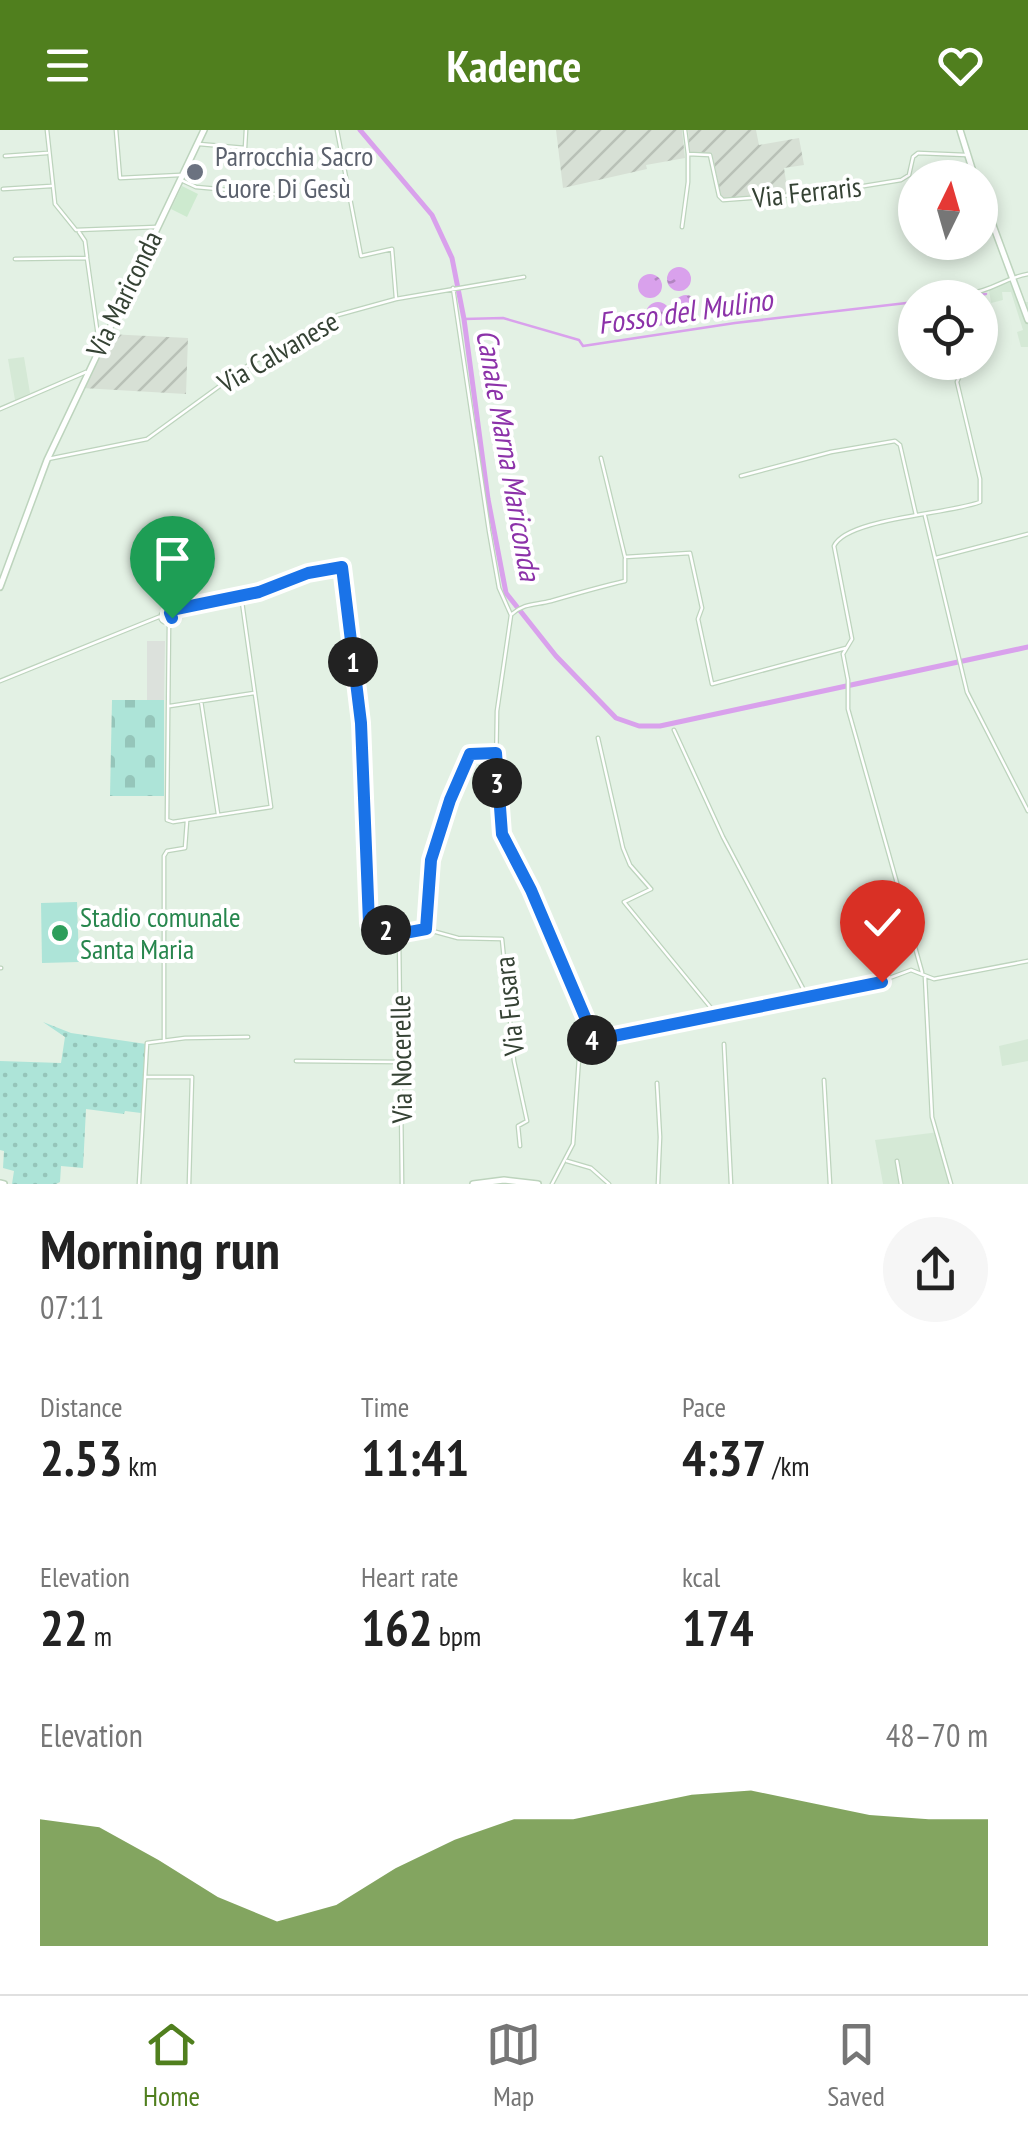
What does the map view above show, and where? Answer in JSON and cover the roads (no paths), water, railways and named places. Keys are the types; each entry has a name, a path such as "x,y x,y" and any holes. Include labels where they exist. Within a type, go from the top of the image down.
{"street":[{"path":"48,130 51,186 57,210 85,241 96,338 100,344"},
{"path":"116,130 120,178 181,177 196,187 296,196"},
{"name":"Via Mariconda","path":"0,587 46,460 204,130"},
{"path":"197,143 245,148 246,130"},
{"path":"337,130 361,256 392,249 396,299"},
{"path":"682,227 688,182 685,130"},
{"path":"960,130 970,160"},
{"path":"5,156 49,153"},
{"name":"Via Ferraris","path":"688,154 710,155 718,196 723,200 822,193 901,180 909,175 912,157 918,153 968,155"},
{"path":"3,190 51,186"},
{"path":"77,230 157,227"},
{"path":"998,239 1028,320"},
{"path":"15,259 87,258"},
{"path":"998,285 1028,274"},
{"name":"Via Calvanese","path":"46,460 147,438 215,388 338,315 396,299 524,277"},
{"path":"454,288 489,531 500,588 512,614 497,711 502,834 531,890 588,1024 589,1041"},
{"path":"0,409 87,372"},
{"path":"950,1184 932,1116 924,974 848,710 843,654 852,639 834,542 860,528 976,504 982,499 957,380"},
{"path":"740,476 895,440 900,445 916,516"},
{"path":"512,614 522,605 553,601 568,593 625,581 625,557 601,458"},
{"path":"924,515 972,701 1028,811"},
{"path":"934,558 1028,534"},
{"path":"625,557 690,554 702,608 698,620 712,684 847,647"},
{"path":"0,681 161,616 272,588 308,573 339,566 361,723 368,919 373,926 399,934 424,930 428,923 431,860 468,757 473,753 496,753"},
{"path":"170,613 166,817 171,822 271,808 241,594"},
{"path":"161,616 162,621 169,622"},
{"path":"168,706 254,693"},
{"path":"201,701 218,816"},
{"path":"674,730 723,837 807,996"},
{"path":"598,738 623,848 630,865 652,889 624,902 716,1016"},
{"path":"164,1040 164,856 167,851 185,848 187,820"},
{"name":"Via Fusara","path":"424,930 458,938 502,938 514,1060 526,1120 518,1126 520,1146"},
{"name":"Via Nocerelle","path":"399,934 402,1184"},
{"path":"552,1184 566,1161 576,1124 579,1058 589,1041 882,982 904,972 938,978 1028,960"},
{"path":"138,1184 147,1043 248,1037"},
{"path":"724,1044 730,1184"},
{"path":"296,1060 402,1062"},
{"path":"144,1077 192,1076 188,1184"},
{"path":"824,1080 830,1184"},
{"path":"657,1083 658,1184"},
{"path":"566,1161 591,1168 609,1184"},
{"path":"897,1161 901,1184"},
{"path":"473,1184 504,1180 538,1184"}],"water":[{"path":"679,267 691,279 679,291 667,279"},
{"path":"650,274 662,286 650,298 638,286"},
{"path":"686,295 698,307 686,319 674,307"},
{"path":"658,302 670,314 658,326 646,314"}],"waterway":[{"name":"Canale Marna Mariconda","path":"360,130 432,215 452,258 506,593 556,656 616,718 639,726 660,726 1028,647"},
{"name":"Fosso del Mulino","path":"464,319 503,318 579,340 583,346 898,304"}],"place":[{"name":"Parrocchia Sacro Cuore Di Gesù","path":"195,172"},
{"name":"Stadio comunale Santa Maria","path":"60,933"}]}
